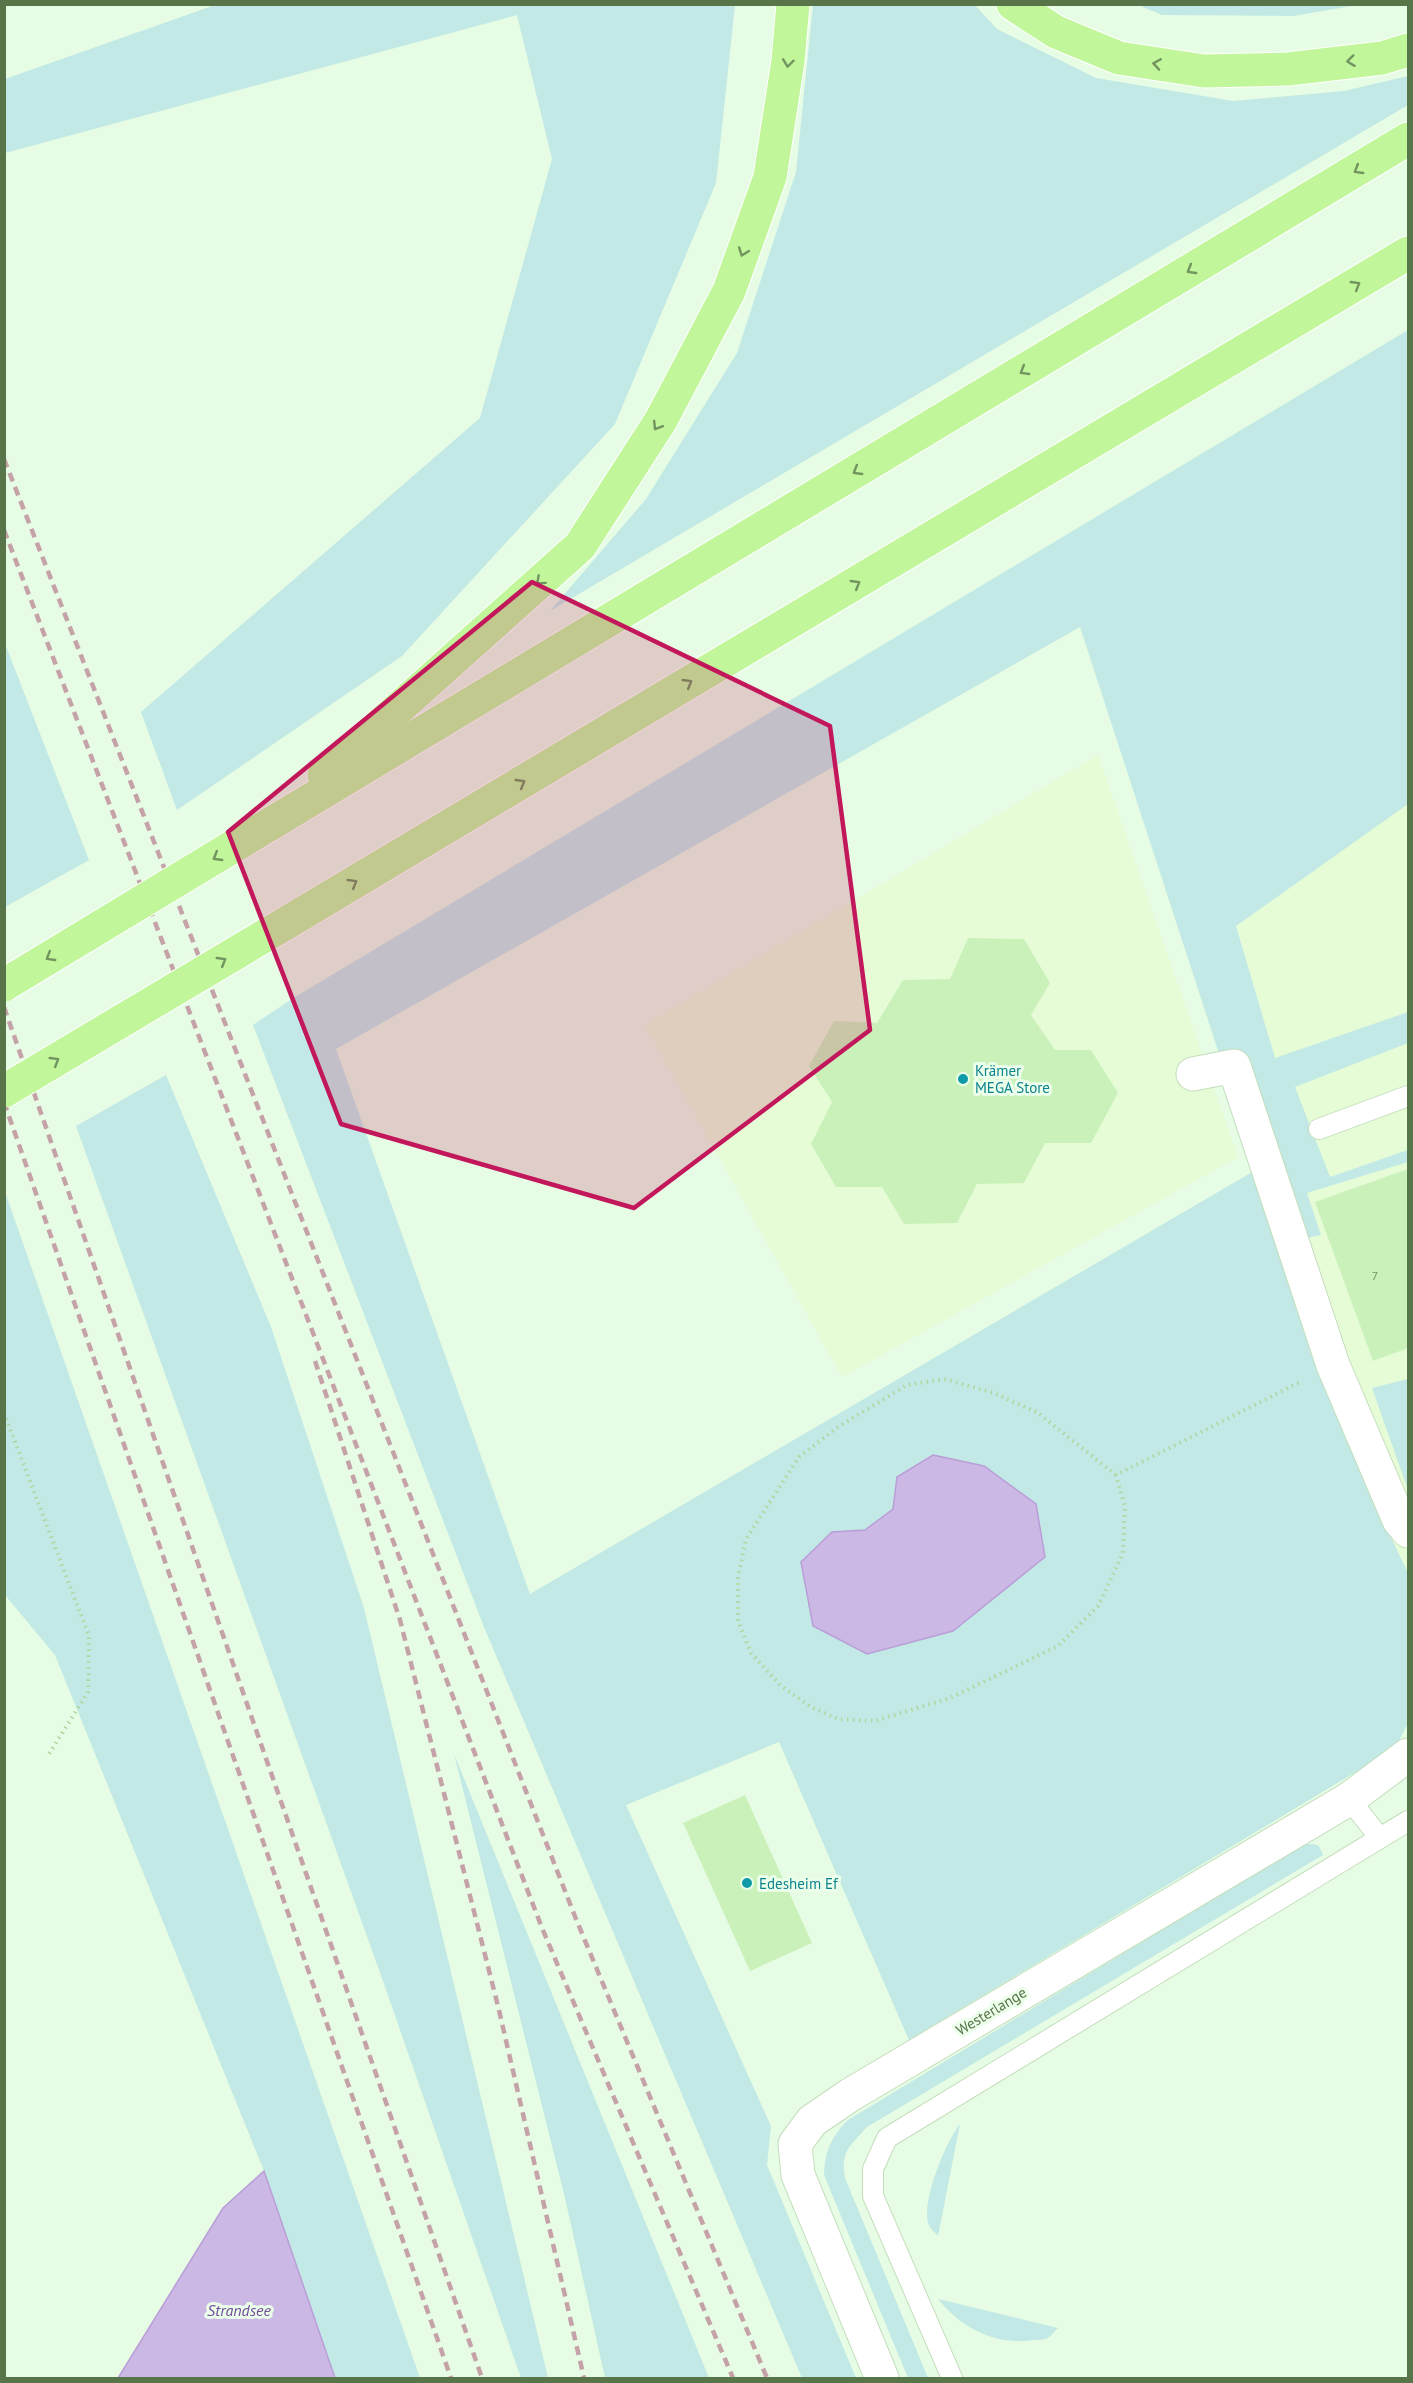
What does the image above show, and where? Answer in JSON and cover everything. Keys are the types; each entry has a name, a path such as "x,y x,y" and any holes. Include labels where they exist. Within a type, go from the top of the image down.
{"highway":[{"path":"267,826 580,546 661,420 729,291 770,177 788,61 793,4"},
{"path":"1013,4 1056,32 1119,57 1204,71 1288,69 1382,57 1408,50"},
{"path":"4,985 1408,140"},
{"path":"4,1091 1408,253"}],"street":[{"path":"1193,1074 1234,1066 1333,1365 1400,1520 1408,1531"},
{"name":"Westerlange","path":"882,2379 798,2175 795,2144 812,2121 850,2095 1349,1799 1408,1755"}],"lane":[{"path":"1319,1129 1408,1096"},
{"path":"1349,1799 1380,1838"},
{"path":"952,2379 873,2196 873,2169 887,2138 1408,1821"}],"path":[{"path":"1116,1476 1333,1365"},
{"path":"944,1379 994,1393 1038,1413 1116,1476 1125,1508 1123,1553 1098,1606 1058,1646 950,1698 875,1720 838,1719 811,1707 780,1685 751,1653 738,1622 738,1576 746,1539 799,1457 838,1427 907,1385 944,1379"},
{"path":"4,1413 89,1636 88,1692 49,1754"}],"highlighted area":[{"path":"532,582 830,726 870,1030 634,1208 341,1124 228,832"}],"shaded area":[{"path":"218,4 735,5 716,183 615,424 402,656 177,810 141,712 480,418 552,159 517,15 5,153 5,79"},
{"path":"813,5 975,5 997,29 1096,78 1233,101 1344,91 1408,76 1408,105 550,611 646,499 737,353 796,172"},
{"path":"1138,5 1358,5 1293,16 1162,15"},
{"path":"1408,330 1408,804 1236,926 1275,1058 1408,1012 1408,1043 1295,1087 1330,1177 1408,1150 1408,1162 1307,1193 1321,1235 1279,1244 1378,1510 1408,1573 1408,1723 1397,1745 909,2040 779,1742 626,1805 771,2126 767,2165 856,2378 802,2378 484,1627 253,1025 295,997","holes":["1080,627 1224,1069 1254,1171 530,1594 336,1049","897,1477 953,1631 832,1532 865,1530 893,1509"]},
{"path":"4,641 89,860 5,907 4,907"},
{"path":"1098,755 1238,1157 842,1377 645,1025"},
{"path":"1408,804 1408,1573 1378,1510 1278,1244 1321,1235 1306,1193 1275,1058 1236,926"},
{"path":"166,1075 271,1327 364,1608 548,2378 521,2378 383,1981 76,1126"},
{"path":"4,1189 420,2378 335,2378 264,2171 55,1655 5,1595"},
{"path":"1408,1379 1408,1490 1372,1388"},
{"path":"454,1754 709,2378 605,2378 565,2198"},
{"path":"1304,1844 1319,1846 1323,1855 867,2127 851,2145 845,2155 845,2178 928,2378 908,2378 824,2175 830,2145 837,2132 848,2120"},
{"path":"960,2124 938,2236 929,2225 928,2202 942,2158"},
{"path":"938,2299 1058,2328 1043,2340 1020,2341 993,2337 968,2326"}],"water":[{"path":"933,1455 984,1466 1036,1504 1045,1557 953,1631 867,1654 813,1626 801,1562 832,1532 865,1530 893,1509 897,1477"},
{"name":"Strandsee","path":"264,2171 335,2378 118,2378 223,2208"}],"building":[{"name":"Krämer MEGA Store","path":"968,938 1024,939 1050,983 1031,1015 1055,1050 1091,1050 1118,1093 1091,1143 1045,1143 1024,1183 977,1184 957,1223 904,1224 882,1187 836,1187 811,1144 832,1102 809,1066 834,1021 877,1023 903,980 950,979"},
{"path":"1408,1169 1408,1348 1373,1361 1315,1202"},
{"name":"Edesheim Ef","path":"745,1795 812,1943 750,1971 683,1823"}],"railway":[{"path":"4,459 576,1919 767,2378"},
{"path":"4,530 542,1928 733,2378"},
{"path":"4,1007 482,2378"},
{"path":"4,1102 451,2378"},
{"path":"315,1361 400,1620 498,2006 584,2378"}],"place":[{"name":"Krämer MEGA Store","path":"963,1079"},
{"name":"Edesheim Ef","path":"747,1883"}]}
